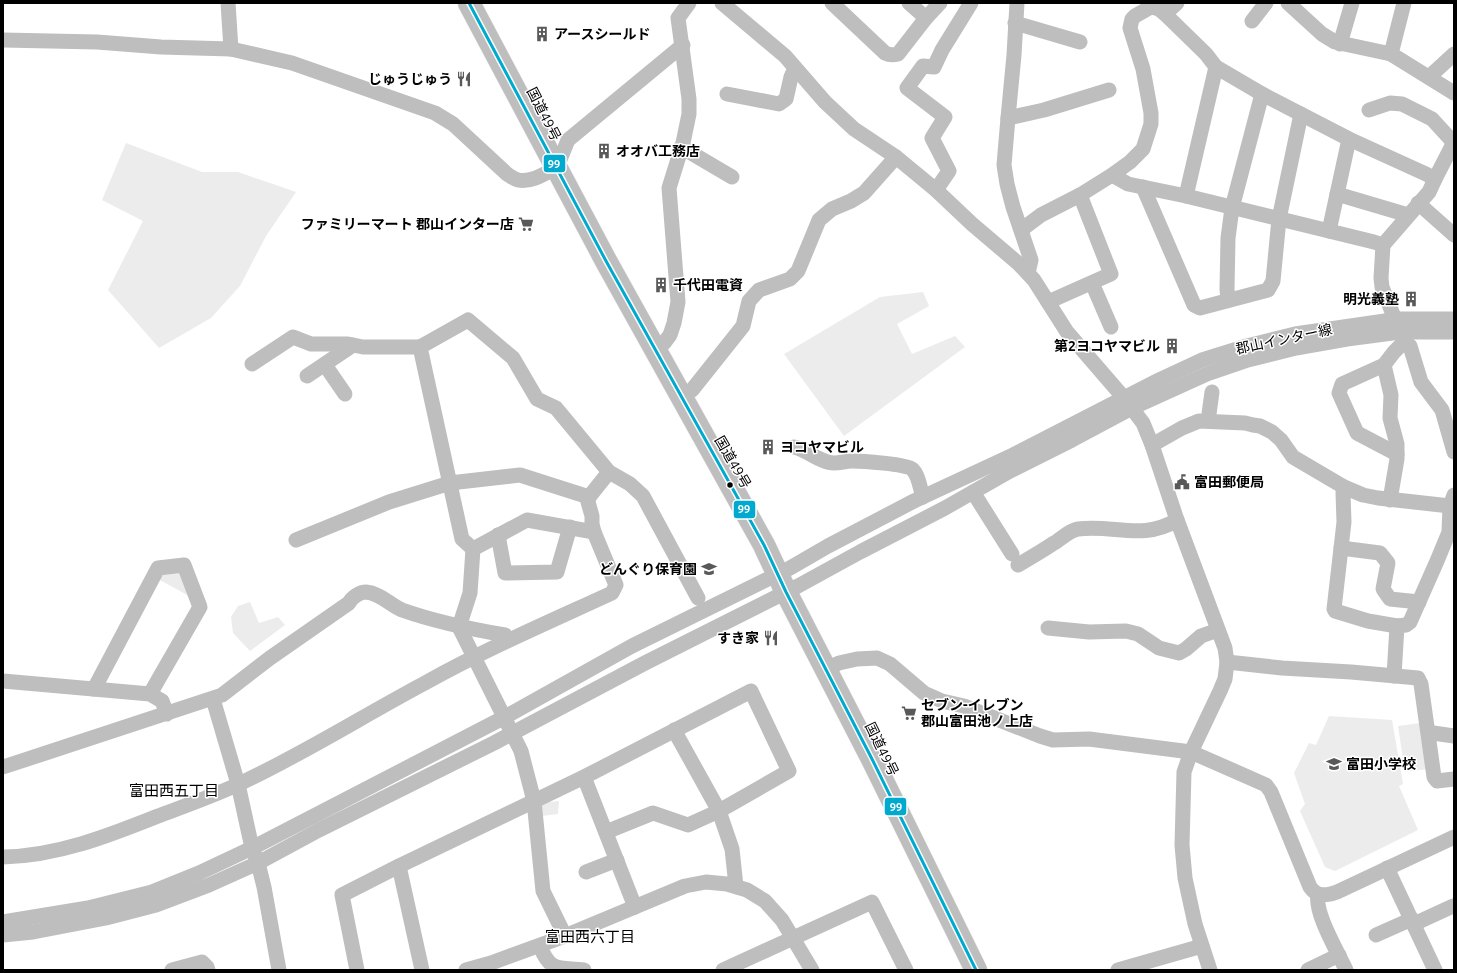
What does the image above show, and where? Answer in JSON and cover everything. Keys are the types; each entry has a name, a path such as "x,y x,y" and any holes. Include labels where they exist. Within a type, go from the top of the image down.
{"highway":[{"name":"国道49号","path":"474,4 664,342 771,528 788,580"},
{"name":"国道49号","path":"560,158 606,261 764,545 788,580 833,666 884,750 988,970"},
{"name":"国道49号","path":"833,666 872,759 976,970"}],"street":[{"path":"228,3 231,49"},
{"path":"664,342 670,335 678,302 669,188 687,122 689,99 678,18 689,3"},
{"path":"722,3 772,44 825,102 854,129 896,157 936,190 1028,273 1067,332 1128,403 1143,423 1177,520 1225,648 1227,662 1220,691 1191,752 1184,772 1182,845 1185,878 1195,924 1210,970"},
{"path":"832,3 888,54 898,54 926,18 940,3"},
{"path":"909,3 926,18"},
{"path":"936,190 949,171 932,138 944,117 907,88 923,66 934,67 942,50 971,3"},
{"path":"1017,3 1004,165 1009,192 1031,260 1028,273"},
{"path":"1165,14 1177,3"},
{"path":"1252,21 1266,3"},
{"path":"1288,3 1329,39 1340,44 1391,54 1454,93"},
{"path":"1340,44 1352,3"},
{"path":"1391,54 1404,3"},
{"path":"1021,230 1041,215 1080,195 1112,174 1130,162 1143,149 1151,124 1151,113 1143,69 1131,32 1130,24 1135,16 1152,7 1159,9 1165,14 1206,54 1216,67 1262,94 1349,140 1435,179"},
{"path":"1015,23 1080,42"},
{"path":"3,40 97,42 161,47 231,49 292,63 435,113 453,124 507,174 517,180 525,181 534,178 560,158 568,140 682,45"},
{"path":"1429,77 1454,54"},
{"path":"1186,196 1216,67"},
{"path":"727,94 779,104 786,99 791,77 795,68"},
{"path":"1008,118 1044,110 1109,90"},
{"path":"1228,300 1226,289 1232,208 1262,94"},
{"path":"1368,110 1390,103 1402,104 1432,119 1454,143 1429,192 1383,245 1381,283 1384,295 1400,331 1410,346 1421,382 1442,410 1454,452"},
{"path":"1144,187 1194,305 1200,308 1268,290 1273,281 1279,219 1302,114"},
{"path":"1329,231 1349,140"},
{"path":"681,147 732,177"},
{"path":"692,390 743,326 749,301 759,290 790,279 798,271 819,220 832,209 851,201 864,193 896,157"},
{"path":"1112,174 1128,184 1186,196 1383,245"},
{"path":"1337,194 1408,215"},
{"path":"1048,302 1111,274 1080,195"},
{"path":"1418,204 1454,235"},
{"path":"1092,283 1111,326"},
{"path":"3,935 33,932 106,918 156,905 209,885 258,863 319,830 513,733 645,663 788,580 828,546 923,497 1128,403 1248,360 1296,348 1400,331 1454,319"},
{"path":"252,364 293,337 311,344 353,345 363,347 420,347 468,320 514,358 537,399 556,408 609,472 630,484 643,496 698,598"},
{"path":"1400,331 1454,332"},
{"path":"1397,454 1358,433 1339,394 1342,384 1384,365 1394,352 1400,331"},
{"path":"307,376 353,345"},
{"path":"420,347 462,539 474,549"},
{"path":"325,365 345,394"},
{"path":"1384,365 1391,396 1390,418 1397,444 1397,454 1390,500"},
{"path":"1208,421 1212,392"},
{"path":"3,922 88,908 152,892 199,873 252,848 505,717 632,646 788,580 860,552 946,508 1010,471 1072,440 1128,403"},
{"path":"1152,446 1182,428 1199,422 1245,423 1260,426 1272,432 1281,440 1293,457 1344,487 1363,495 1390,500 1453,500 1451,533 1410,622 1406,625 1397,626 1368,621 1335,611 1333,605 1344,517 1344,487"},
{"path":"794,448 806,451 833,463 850,461 873,462 910,467 915,473 923,497"},
{"path":"3,857 22,856 61,850 94,840 136,825 238,784 304,750 377,708 474,656 612,593 616,585 594,532 588,502 589,497 609,472"},
{"path":"296,540 389,502 450,483 520,475 589,497"},
{"path":"972,492 1015,560 1076,529 1103,528 1128,531 1152,530 1168,525 1177,520"},
{"path":"474,549 527,520 594,532"},
{"path":"498,535 505,573 557,572 570,527"},
{"path":"1341,548 1380,553 1388,563 1383,589 1390,599 1419,602"},
{"path":"474,549 470,593 459,627 513,733 525,763 534,801 543,891 565,936"},
{"path":"94,689 158,568 184,565 200,607 150,694"},
{"path":"3,767 222,696 270,658 349,603 359,594 364,592 371,593 401,609 459,627 505,635"},
{"path":"1394,676 1397,626"},
{"path":"1048,628 1089,632 1126,631 1138,634 1159,648 1179,653 1201,636 1218,630"},
{"path":"833,666 857,659 877,658 890,664 924,692 942,701 964,706 1040,736 1053,740 1089,739 1191,752 1266,786 1271,792 1310,887 1318,894 1326,895 1337,892 1454,837"},
{"path":"1227,662 1282,668 1418,678 1421,684 1434,777 1437,781 1454,780"},
{"path":"3,681 150,694 162,701 167,714"},
{"path":"357,970 342,895 584,777 751,691 789,771 719,811 688,825 653,813 606,832"},
{"path":"213,699 238,784 252,848 258,863 279,970"},
{"path":"674,730 719,811 732,848 736,886"},
{"path":"1429,734 1433,733 1454,736"},
{"path":"584,777 635,907"},
{"path":"586,872 617,860"},
{"path":"400,866 422,970"},
{"path":"1387,868 1435,970"},
{"path":"482,967 540,946 685,886 706,882 736,886 747,890 765,901 782,920 812,970"},
{"path":"1318,894 1317,900 1319,911 1346,970"},
{"path":"723,970 872,902 906,970"},
{"path":"1376,935 1453,906"},
{"path":"540,946 545,958 554,966 584,970"},
{"path":"1120,970 1202,946"},
{"path":"1308,970 1339,955"},
{"path":"172,970 202,962 208,970"}],"shaded area":[{"path":"126,143 202,172 238,172 296,192 266,236 240,286 211,318 159,348 108,290 143,221 102,200"},
{"path":"923,292 929,306 897,324 912,354 955,336 965,347 844,436 784,354 880,297"},
{"path":"181,571 189,596 158,579 161,572"},
{"path":"250,602 259,623 278,617 285,625 250,651 233,633 231,617 238,606"},
{"path":"1329,716 1392,720 1403,784 1399,786 1418,830 1335,871 1325,867 1300,811 1305,804 1294,773 1309,743 1316,745"},
{"path":"1420,723 1427,769 1405,772 1398,726"},
{"path":"559,801 558,814 542,816 541,803"}],"transit line":[{"name":"99","path":"469,3 606,261 764,545 786,592 872,759 976,970"}],"place":[{"name":"アースシールド","path":"542,34"},
{"name":"じゅうじゅう","path":"464,79"},
{"name":"オオバ工務店","path":"604,151"},
{"name":"ファミリーマート 郡山インター店","path":"526,224"},
{"name":"千代田電資","path":"661,285"},
{"name":"明光義塾","path":"1411,299"},
{"name":"第2ヨコヤマビル","path":"1172,346"},
{"name":"ヨコヤマビル","path":"768,447"},
{"name":"富田郵便局","path":"1182,482"},
{"name":"どんぐり保育園","path":"709,569"},
{"name":"すき家","path":"771,638"},
{"name":"セブン-イレブン 郡山富田池ノ上店","path":"909,713"},
{"name":"富田小学校","path":"1334,764"}],"district":[{"name":"富田西五丁目","path":"174,791"},
{"name":"富田西六丁目","path":"590,937"}]}
